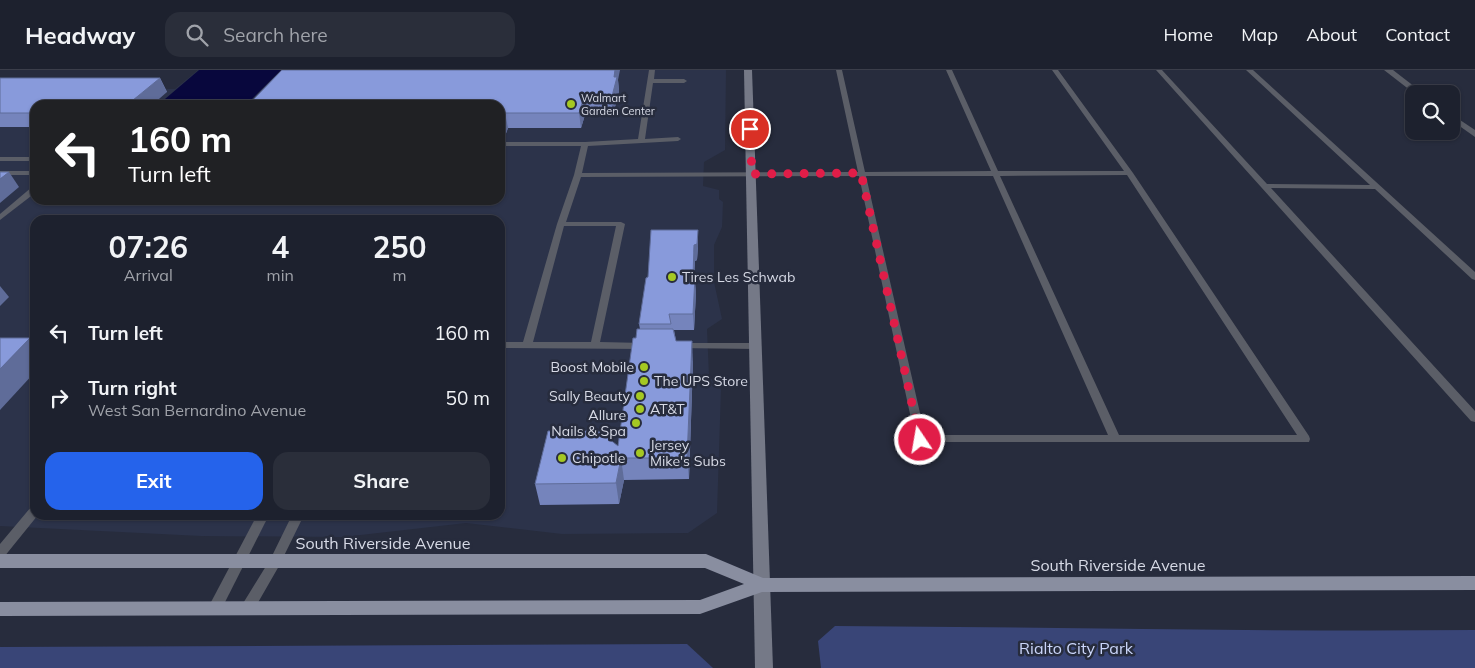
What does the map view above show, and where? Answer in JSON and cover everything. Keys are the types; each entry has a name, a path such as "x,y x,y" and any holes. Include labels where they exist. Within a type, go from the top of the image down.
{"main road":[{"path":"748,70 764,668"},
{"name":"South Riverside Avenue","path":"0,561 706,561 762,585"},
{"name":"South Riverside Avenue","path":"0,610 700,607 762,585 1475,583"}],"street":[{"path":"1388,70 1408,85"},
{"path":"1460,123 1475,134"}],"lane":[{"path":"641,142 652,70"},
{"path":"839,70 920,440 1305,440 1129,173 1055,70"},
{"path":"949,70 1115,440"},
{"path":"1159,70 1475,418"},
{"path":"1249,70 1475,277"},
{"path":"650,81 684,81"},
{"path":"505,144 585,144 678,139"},
{"path":"527,345 560,224 578,175 585,144"},
{"path":"0,159 30,159"},
{"path":"0,173 30,173"},
{"path":"578,175 1129,173"},
{"path":"1265,186 1377,187"},
{"path":"0,218 30,193"},
{"path":"560,224 621,224 595,345"},
{"path":"505,345 652,346"},
{"path":"672,346 756,346"},
{"path":"0,553 30,516"},
{"path":"215,608 260,520"},
{"path":"247,608 275,562 296,520"}],"shaded area":[{"path":"198,70 726,70 725,150 704,162 703,186 719,190 719,199 723,202 722,227 714,245 714,282 722,319 707,329 709,376 721,389 717,513 688,533 562,534 466,523 343,537 201,536 0,526 0,89 175,89"},
{"path":"199,70 281,70 251,100 164,100"}],"green space":[{"name":"Rialto City Park","path":"835,626 1475,630 1475,668 821,668 818,641"},
{"path":"687,644 713,668 0,668 0,647"}],"building":[{"path":"282,70 615,70 614,77 617,77 611,100 583,100 579,113 505,113 505,100 253,100"},
{"path":"0,78 160,78 133,100 30,100 30,113 0,113"},
{"path":"0,172 9,172 0,179"},
{"name":"Tires Les Schwab","path":"651,230 698,230 697,244 694,245 693,314 669,314 671,324 639,324 646,278 648,277"},
{"path":"637,329 673,329 676,341 692,341 687,458 621,458 616,483 535,484 548,431 599,431 618,446 633,338 636,338"},
{"path":"0,338 30,338 0,369"}],"place":[{"name":"Walmart Garden Center","path":"571,104"},
{"name":"Tires Les Schwab","path":"672,277"},
{"name":"Boost Mobile","path":"644,367"},
{"name":"The UPS Store","path":"644,381"},
{"name":"Sally Beauty","path":"640,396"},
{"name":"AT&T","path":"640,409"},
{"name":"Allure Nails & Spa","path":"636,423"},
{"name":"Jersey Mike's Subs","path":"640,453"},
{"name":"Chipotle","path":"562,458"}],"route":[{"path":"750,129 752,174 861,173 920,440"}]}
